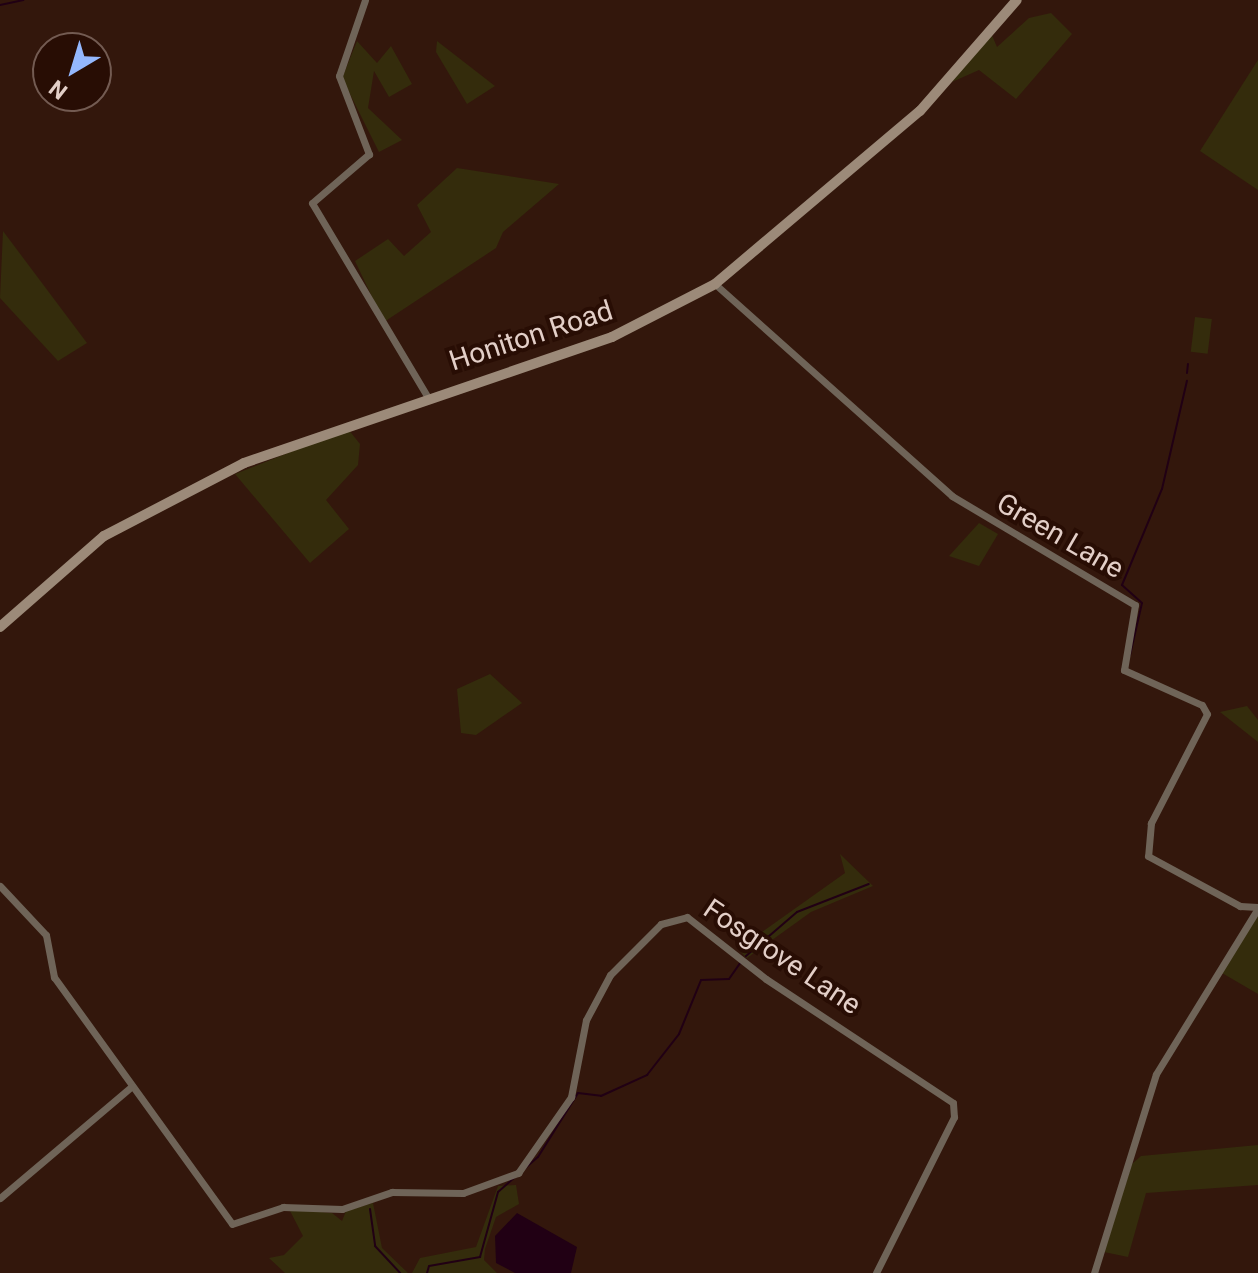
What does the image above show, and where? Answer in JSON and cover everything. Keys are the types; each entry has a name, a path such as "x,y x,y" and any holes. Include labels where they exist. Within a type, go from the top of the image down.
{"main road":[{"name":"Honiton Road","path":"0,627 117,529 244,463 427,396 612,337 715,284 920,111 1017,0"}],"street":[{"path":"365,0 339,76 369,154 312,203 427,396"},
{"name":"Green Lane","path":"715,284 952,496 1135,605 1124,670 1202,705 1207,714 1151,823 1148,856 1240,906"},
{"path":"0,886 46,935 49,968 132,1086 0,1198"},
{"path":"1245,923 1240,906 1258,908"},
{"path":"1094,1273 1156,1074 1245,923 1258,908"},
{"name":"Fosgrove Lane","path":"132,1086 230,1224 283,1207 342,1209 392,1192 451,1194 490,1185 518,1173 559,1117 574,1088 586,1020 610,975 661,924 687,917 766,979 953,1103 954,1117 876,1273"}],"shaded area":[{"path":"1051,13 1072,34 1016,99 979,70 952,82 991,33 997,47 1029,18"},
{"path":"357,41 377,63 391,46 412,84 389,97 374,71 368,108 402,140 379,152 342,78"},
{"path":"437,41 495,86 467,104 436,52"},
{"path":"1258,60 1258,190 1200,151"},
{"path":"457,168 559,184 503,232 496,248 384,322 355,261 388,239 404,256 431,232 417,205"},
{"path":"3,231 87,343 58,361 0,298"},
{"path":"1195,317 1212,319 1208,354 1191,352"},
{"path":"348,429 360,444 358,465 326,500 349,529 310,563 235,474"},
{"path":"979,523 998,534 979,566 949,556"},
{"path":"490,674 522,703 476,735 461,733 457,689"},
{"path":"1247,706 1258,720 1258,742 1220,712"},
{"path":"840,854 873,886 811,912 747,958 738,949 845,873"},
{"path":"1258,903 1258,994 1222,973"},
{"path":"1258,1145 1258,1185 1146,1193 1128,1257 1104,1252 1132,1164 1141,1156"},
{"path":"516,1185 519,1204 496,1217 485,1249 484,1260 497,1273 412,1273 420,1258 476,1247 498,1186"},
{"path":"373,1203 382,1248 408,1273 285,1273 269,1258 284,1255 303,1236 289,1209 332,1213 342,1221 346,1211"},
{"path":"517,1213 577,1247 571,1273 515,1273 496,1263 495,1236"}],"waterway":[{"path":"0,5 23,0"},
{"path":"1187,373 1188,364"},
{"path":"1130,655 1142,603 1122,585 1162,489 1187,381"},
{"path":"746,956 797,912 869,884"},
{"path":"427,1273 429,1266 480,1257 498,1192 538,1157 578,1093 601,1096 647,1075 679,1034 701,980 729,979 740,963"},
{"path":"370,1209 375,1246 400,1273"}]}
